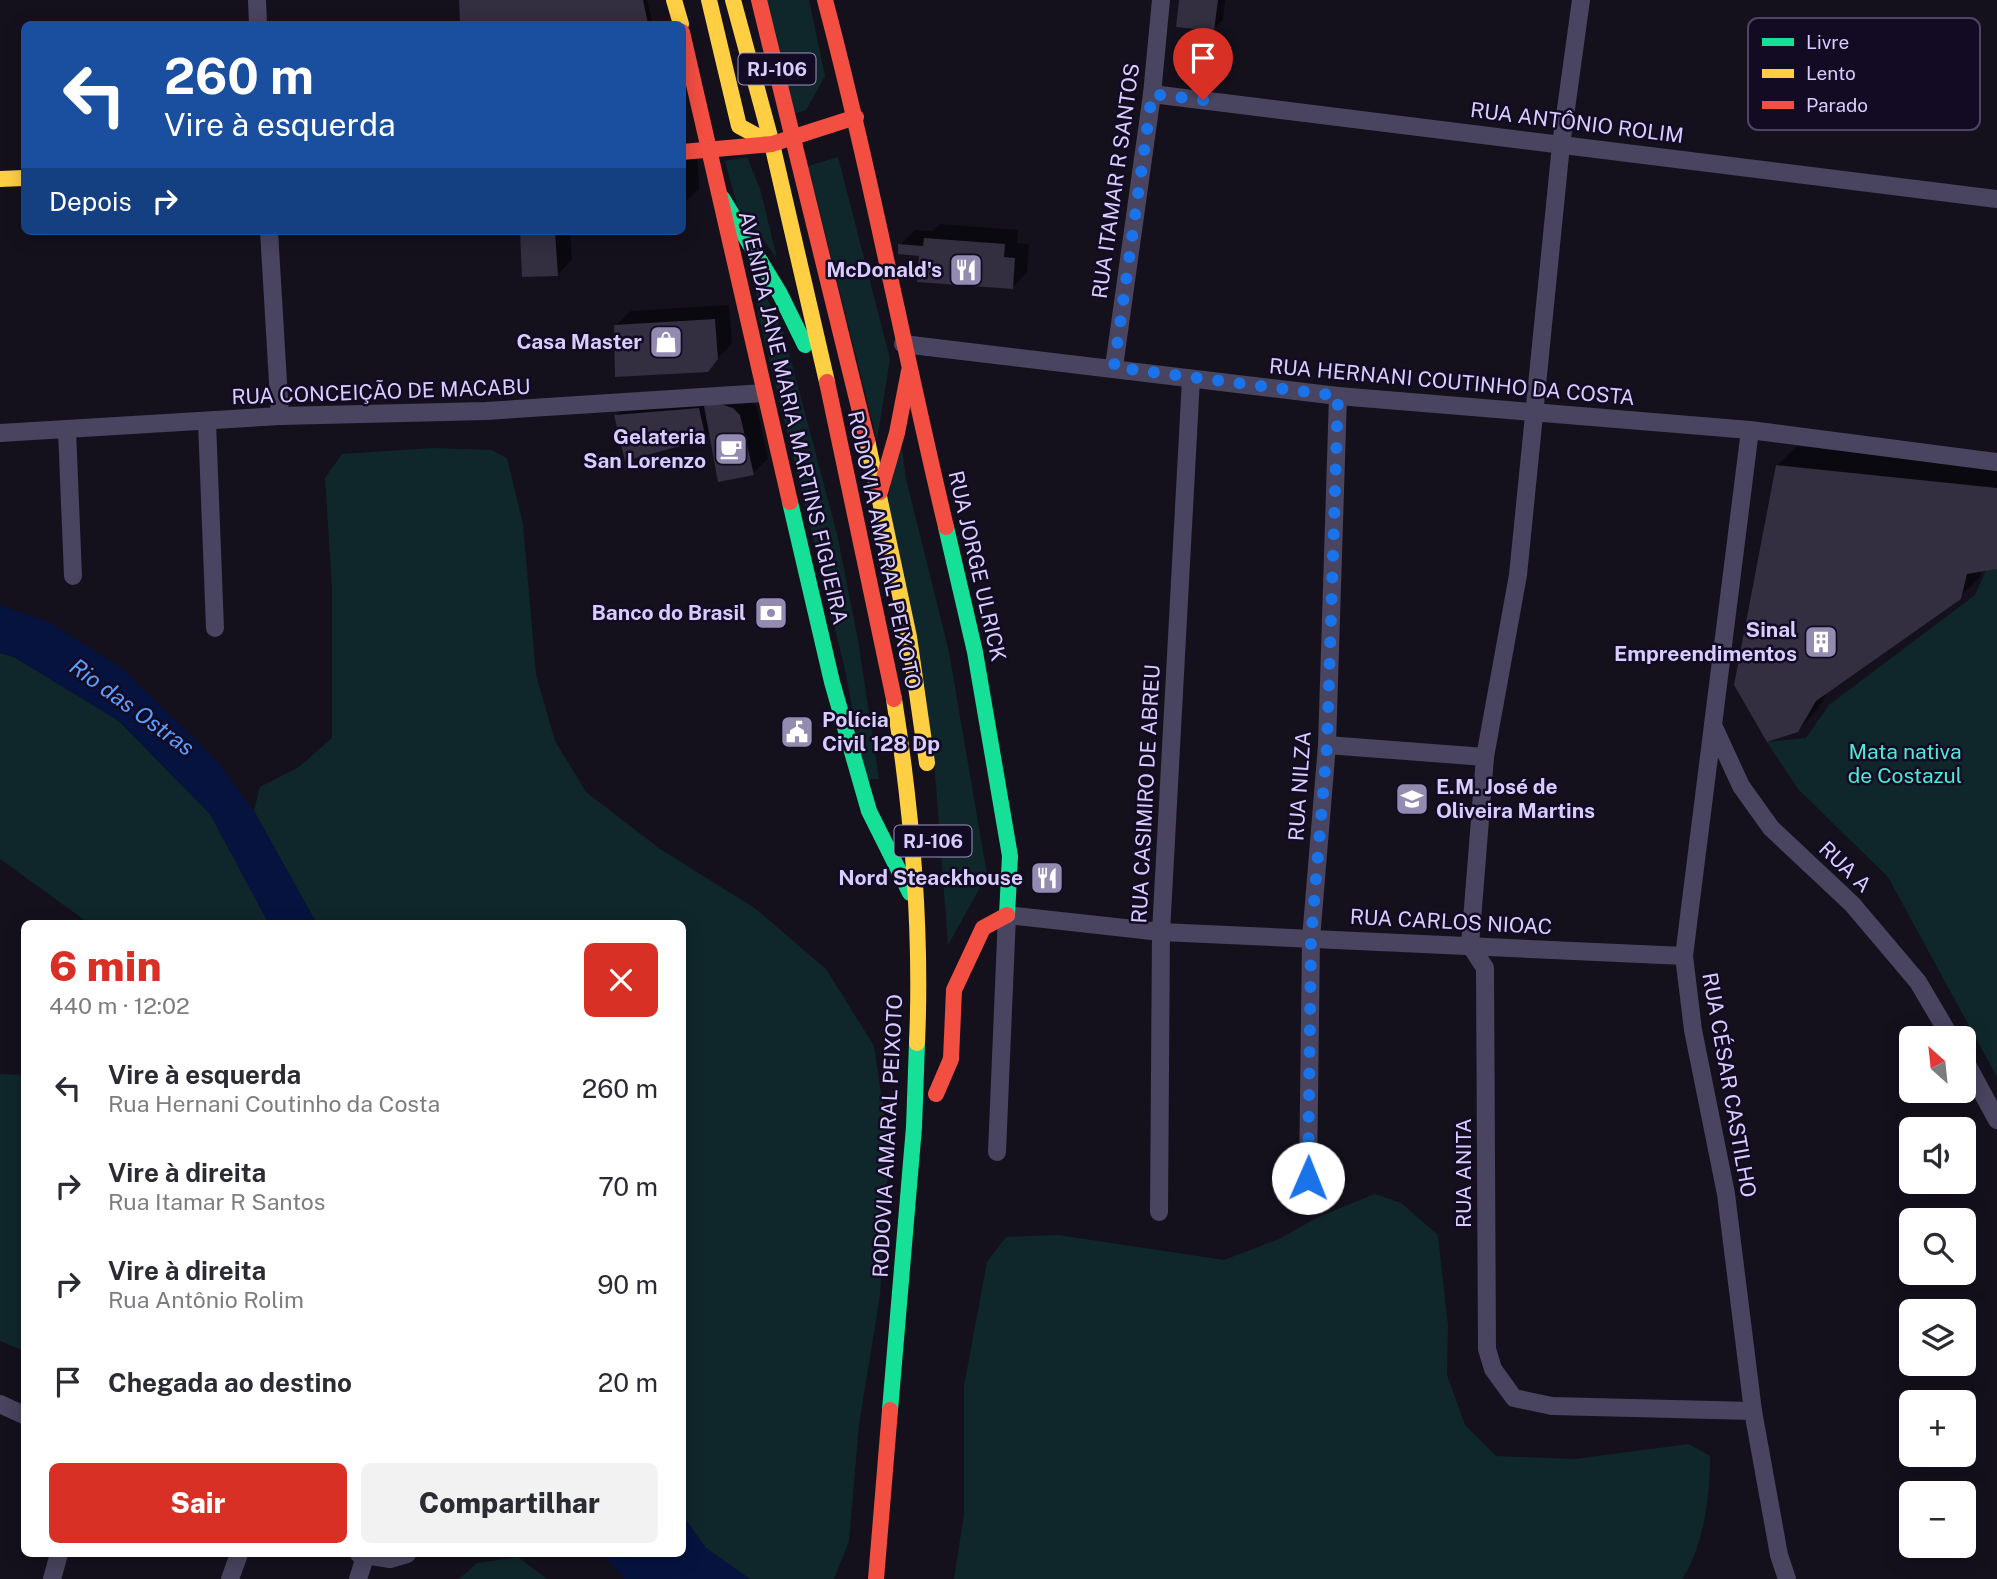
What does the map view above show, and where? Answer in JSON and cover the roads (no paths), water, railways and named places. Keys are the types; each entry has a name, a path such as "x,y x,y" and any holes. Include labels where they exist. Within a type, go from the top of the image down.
{"main road":[{"path":"674,0 680,21"},
{"path":"709,0 739,126 772,144"},
{"name":"RODOVIA AMARAL PEIXOTO","path":"733,0 772,144 836,421 891,682 908,789 919,1003 914,1127 876,1579"},
{"name":"RODOVIA AMARAL PEIXOTO","path":"759,0 795,138 880,494 909,637 929,782"},
{"name":"RUA JORGE ULRICK","path":"825,0 856,117 909,371 975,652 1010,856 1007,915"},
{"name":"AVENIDA JANE MARIA MARTINS FIGUEIRA","path":"686,48 832,682 913,900"},
{"path":"686,152 772,144 856,117"},
{"path":"0,179 21,178"},
{"path":"722,198 791,314 836,421"},
{"path":"880,494 897,433 909,371"},
{"path":"880,806 908,789"},
{"path":"940,984 936,1101 951,1059 954,989 983,928 1007,915"}],"street":[{"path":"257,0 258,21"},
{"name":"RUA ITAMAR R SANTOS","path":"1114,367 1152,94 1161,0"},
{"path":"1470,945 1485,757 1518,575 1561,145 1581,0"},
{"name":"RUA ANTÔNIO ROLIM","path":"1152,94 1997,199"},
{"path":"269,235 280,416"},
{"name":"RUA HERNANI COUTINHO DA COSTA","path":"903,344 1114,367 1338,396 1750,430 1997,462"},
{"name":"RUA CASIMIRO DE ABREU","path":"1159,1212 1161,932 1191,379"},
{"name":"RUA CONCEIÇÃO DE MACABU","path":"0,433 280,416 486,411 764,393"},
{"name":"RUA NILZA","path":"1308,1178 1311,939 1327,745 1338,396"},
{"path":"207,422 215,628"},
{"path":"67,430 73,576"},
{"name":"RUA CÉSAR CASTILHO","path":"1750,430 1684,956 1693,1030 1726,1194 1753,1410 1779,1555 1787,1579"},
{"name":"RUA A","path":"1713,726 1741,786 1772,828 1852,904 1918,982 1944,1026"},
{"path":"1327,745 1485,757"},
{"name":"RUA CARLOS NIOAC","path":"1007,915 1161,932 1684,956"},
{"name":"RUA JORGE ULRICK","path":"997,1152 1007,915"},
{"name":"RUA ANITA","path":"1470,945 1485,968 1488,1349 1493,1369 1514,1398 1552,1406 1753,1410"},
{"path":"1976,1081 1997,1120"},
{"path":"0,1404 21,1414"},
{"path":"52,1579 58,1557"},
{"path":"230,1579 238,1557"},
{"path":"358,1579 362,1557"},
{"path":"376,1557 397,1557"}],"water":[{"name":"Rio das Ostras","path":"0,605 49,622 123,669 217,761 254,811 315,920 267,920 210,814 119,721 14,657 0,653"},
{"path":"686,1520 706,1548 750,1579 625,1579 606,1557 686,1557"}],"place":[{"name":"McDonald's","path":"966,270"},
{"name":"Casa Master","path":"666,342"},
{"name":"Gelateria San Lorenzo","path":"731,449"},
{"name":"Banco do Brasil","path":"771,613"},
{"name":"Sinal Empreendimentos","path":"1821,642"},
{"name":"Polícia Civil 128 Dp","path":"797,732"},
{"name":"E.M. José de Oliveira Martins","path":"1412,799"},
{"name":"Nord Steackhouse","path":"1047,878"}],"park label":[{"name":"Mata nativa de Costazul","path":"1905,764"}]}
